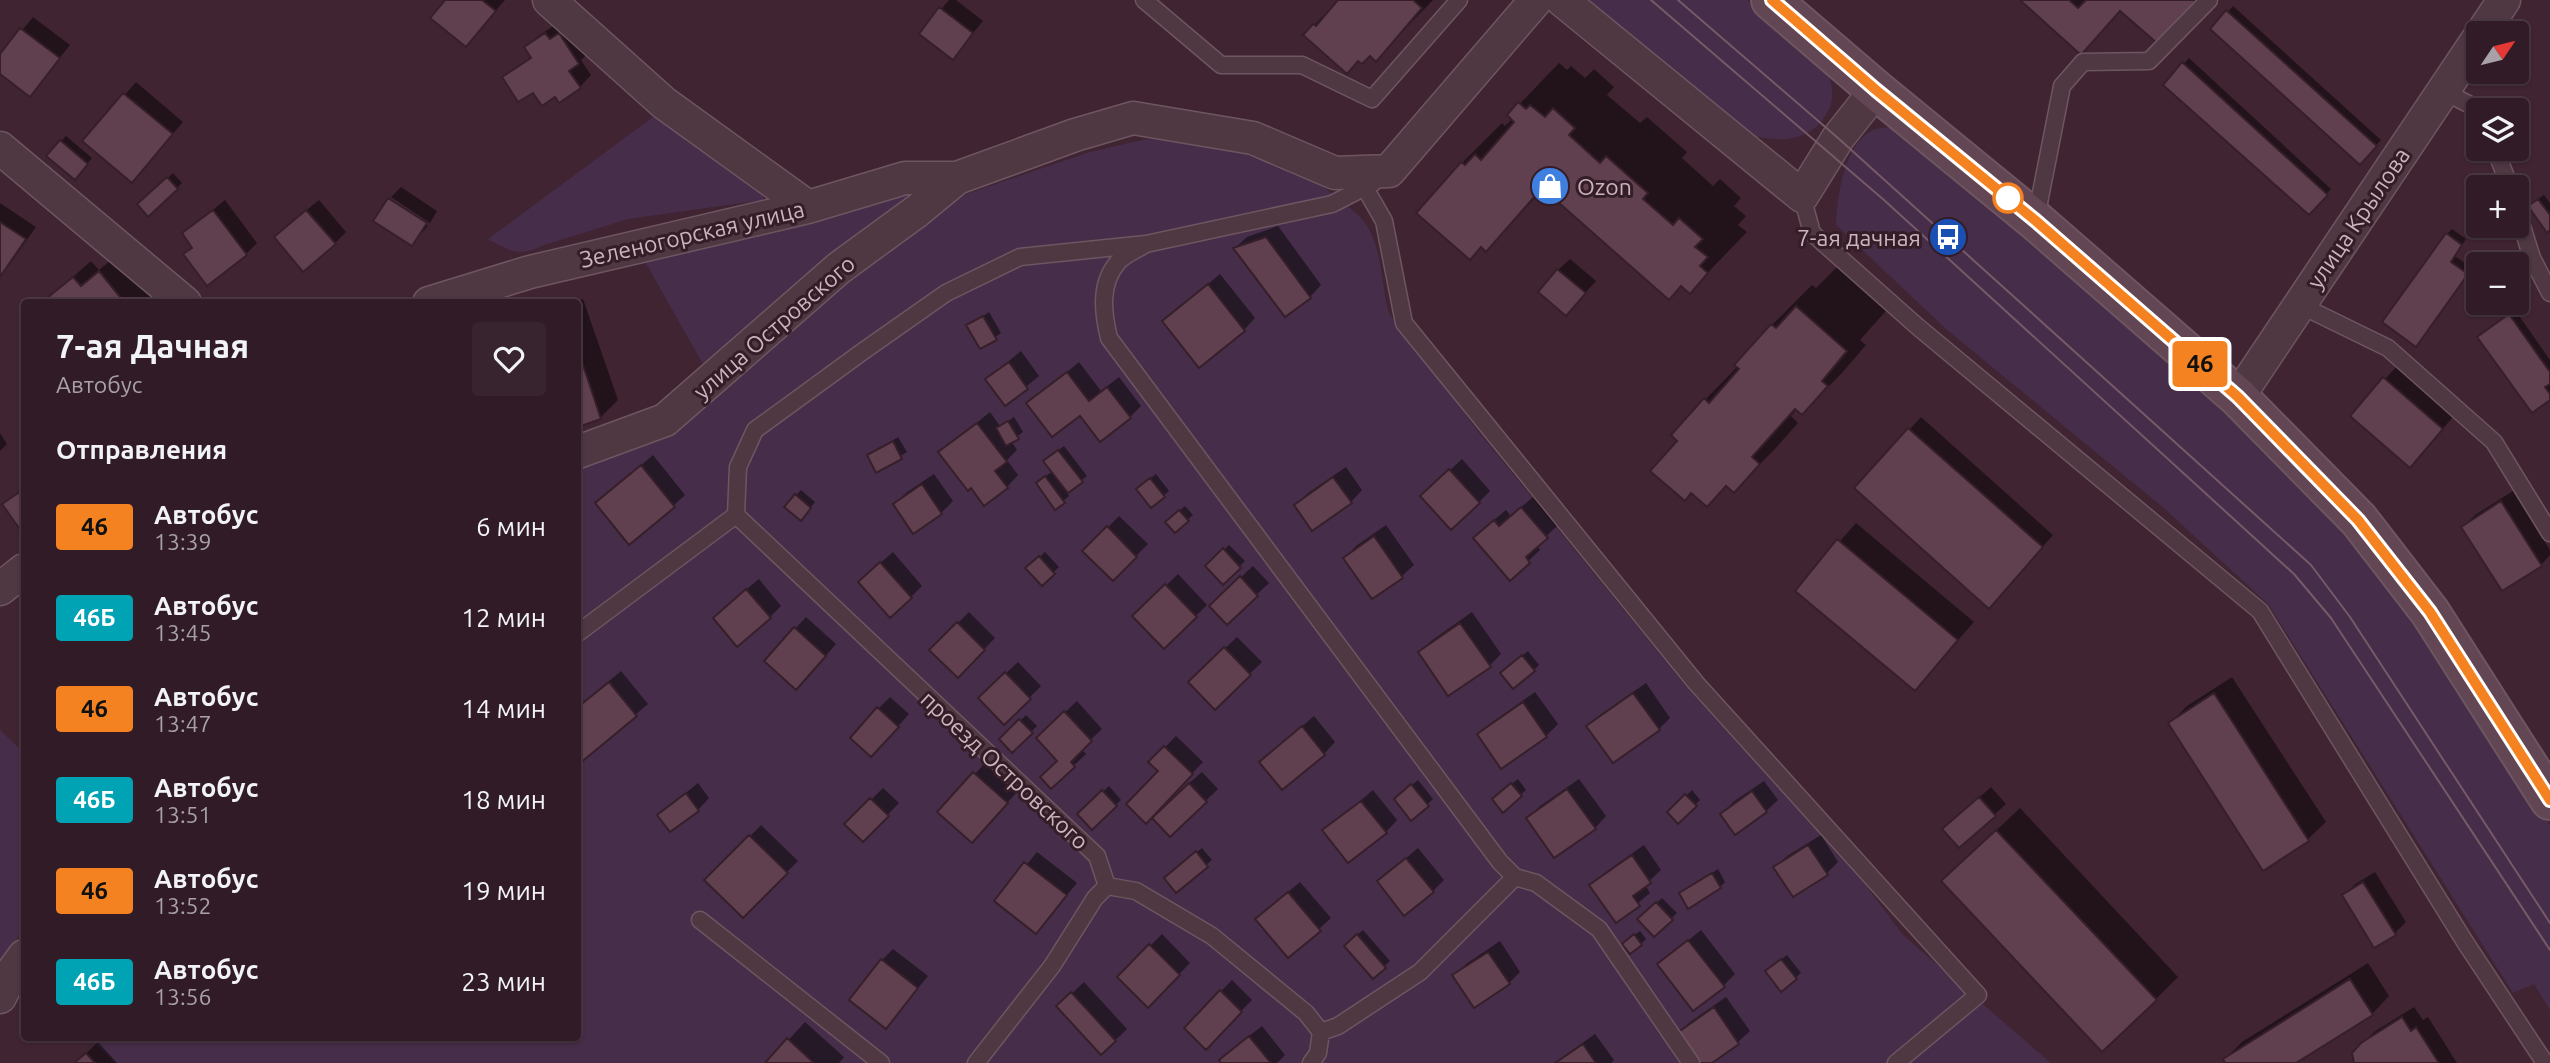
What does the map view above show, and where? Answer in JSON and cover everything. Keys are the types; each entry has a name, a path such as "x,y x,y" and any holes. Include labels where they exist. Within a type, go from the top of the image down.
{"street":[{"path":"549,0 664,103 808,207"},
{"path":"957,178 1075,135 1133,118 1253,138 1335,173 1377,180 1536,0"},
{"path":"1562,0 1802,196 1838,138 1876,90"},
{"path":"1772,0 1876,90 2036,221 2238,397 2358,520 2430,612 2550,800"},
{"path":"2490,21 2504,0"},
{"name":"улица Крылова","path":"2238,397 2466,57"},
{"path":"0,148 180,299"},
{"name":"Зеленогорская улица","path":"442,299 530,272 808,207 905,178 957,178"},
{"name":"улица Островского","path":"581,451 665,420 839,268 918,211 957,178"},
{"path":"0,560 21,568"},
{"path":"0,589 21,572"},
{"path":"0,997 21,960"}],"lane":[{"path":"1144,0 1221,65 1302,65 1372,99 1459,0"},
{"path":"2036,221 2062,86 2083,62 2149,61 2209,0"},
{"path":"2443,92 2466,103"},
{"path":"581,631 736,515 738,467 755,430 946,293 1020,257 1146,244 1332,204 1377,180 1404,324 1696,683 1978,995 1896,1063"},
{"path":"1802,196 1812,233 1918,327 2260,611 2465,942 2545,1063"},
{"path":"2526,238 2532,258 2550,293"},
{"path":"1146,244 1118,262 1106,286 1102,312 1109,338 1483,840 1515,877 1536,883 1599,929 1691,1063"},
{"path":"2300,305 2388,348 2494,442 2550,533"},
{"name":"проезд Островского","path":"736,515 1097,856 1107,886"},
{"path":"1321,1032 1338,1026 1420,972 1515,877"},
{"path":"975,1063 1052,966 1095,898 1107,886 1136,891 1212,936 1306,1013 1321,1032 1318,1053 1311,1063"},
{"path":"701,920 881,1063"}],"shaded area":[{"path":"1580,0 1747,0 1822,65 1832,86 1829,109 1812,130 1788,139 1762,138 1735,131"},
{"path":"653,117 759,185 764,200 628,219 522,252 509,250 488,239"},
{"path":"1895,127 2210,391 2337,516 2481,716 2550,825 2550,1010 2534,984 2513,993 2268,604 2166,510 1946,329 1836,225 1840,186 1855,146 1873,130"},
{"path":"1146,139 1210,145 1254,154 1274,160 1316,181 1360,217 1374,239 1389,313 1477,430 1684,684 1864,883 1903,935 2051,1063 115,1063 92,1041 581,1041 581,466 615,446 844,274 932,212 969,193 1090,152"},
{"path":"896,191 913,194 918,202 708,373 643,258"},
{"path":"0,730 21,750 21,933 0,962"}],"building":[{"path":"445,0 482,0 496,11 466,47 430,18"},
{"path":"1338,0 1413,0 1422,8 1376,62 1370,56 1362,64 1358,61 1347,74 1303,35 1313,24 1316,26"},
{"path":"2020,0 2069,0 2078,8 2086,0 2197,0 2158,44 2120,11 2081,55"},
{"path":"939,7 973,33 953,60 919,34"},
{"path":"2226,10 2377,146 2360,165 2210,29"},
{"path":"20,28 60,58 30,97 0,74 0,54"},
{"path":"545,33 550,39 559,33 579,64 569,71 581,88 559,103 555,97 542,106 533,93 518,102 502,77 531,58 524,47"},
{"path":"2182,62 2328,195 2309,215 2163,85"},
{"path":"123,93 173,134 132,183 82,141"},
{"path":"1518,102 1526,109 1530,105 1545,117 1553,108 1575,128 1569,135 1600,163 1606,156 1648,193 1643,199 1673,225 1679,218 1703,239 1695,247 1708,257 1700,266 1708,273 1690,294 1681,286 1669,300 1542,188 1486,252 1481,247 1470,260 1416,213 1461,162 1465,165 1475,154 1481,160 1514,122 1507,115"},
{"path":"60,140 88,164 75,180 46,156"},
{"path":"167,177 178,189 148,217 137,204"},
{"path":"388,198 427,223 412,246 373,221"},
{"path":"2538,199 2550,215 2550,230 2547,233 2529,207"},
{"path":"213,210 247,255 207,286 183,254 192,248 182,233"},
{"path":"306,210 336,244 303,272 274,237"},
{"path":"0,222 26,239 0,277"},
{"path":"2446,233 2462,245 2451,262 2466,273 2466,277 2416,347 2382,322"},
{"path":"1266,237 1311,298 1285,317 1233,248"},
{"path":"1557,269 1586,293 1566,316 1538,292"},
{"path":"99,271 122,299 47,298 73,277 81,286"},
{"path":"1208,284 1245,331 1199,368 1162,321"},
{"path":"1796,306 1847,351 1822,381 1828,386 1802,415 1795,409 1752,457 1760,464 1734,493 1726,486 1707,507 1691,493 1685,501 1650,471 1677,441 1671,435 1704,398 1709,403 1739,369 1734,365 1771,324 1776,328"},
{"path":"2510,315 2550,372 2550,384 2545,387 2550,394 2550,400 2532,413 2477,337"},
{"path":"983,316 997,340 980,349 966,325"},
{"path":"581,359 601,419 581,426"},
{"path":"1009,362 1028,389 1005,406 985,379"},
{"path":"1067,372 1089,401 1107,387 1131,418 1100,442 1080,416 1052,437 1026,403"},
{"path":"2383,377 2443,429 2410,468 2350,416"},
{"path":"1008,421 1019,439 1006,446 996,428"},
{"path":"977,423 1007,462 995,471 1008,488 984,506 971,488 968,491 938,452"},
{"path":"1908,428 2043,547 1989,609 1854,488"},
{"path":"893,441 902,459 876,473 867,455"},
{"path":"1058,450 1083,482 1068,493 1043,461"},
{"path":"641,465 675,507 629,545 595,503"},
{"path":"1449,469 1480,503 1451,530 1420,496"},
{"path":"1045,476 1065,503 1055,510 1036,483"},
{"path":"1333,477 1352,503 1312,531 1294,505"},
{"path":"1150,478 1165,497 1151,508 1136,489"},
{"path":"922,484 942,514 913,534 893,504"},
{"path":"21,491 19,528 2,504"},
{"path":"795,494 811,508 801,521 784,507"},
{"path":"2501,501 2542,566 2502,591 2461,527"},
{"path":"1521,507 1548,538 1526,557 1530,563 1510,581 1473,538 1494,520 1499,526"},
{"path":"1179,510 1189,521 1175,533 1165,522"},
{"path":"1107,526 1137,557 1113,581 1082,551"},
{"path":"1374,536 1403,578 1372,599 1343,558"},
{"path":"1837,539 1958,640 1915,691 1795,591"},
{"path":"1223,548 1241,568 1223,585 1205,566"},
{"path":"1039,556 1055,574 1042,586 1025,568"},
{"path":"880,562 912,598 890,618 858,582"},
{"path":"1240,576 1258,596 1227,625 1209,606"},
{"path":"1165,584 1197,617 1164,649 1132,616"},
{"path":"746,589 771,618 737,647 713,618"},
{"path":"957,622 985,650 958,678 929,650"},
{"path":"1460,623 1491,667 1448,696 1418,652"},
{"path":"794,627 826,656 796,690 764,661"},
{"path":"1224,647 1251,675 1215,710 1188,682"},
{"path":"1522,655 1535,671 1513,689 1500,673"},
{"path":"1005,672 1031,699 1004,725 978,698"},
{"path":"609,682 637,716 581,762 581,705"},
{"path":"1633,693 1660,730 1613,763 1586,726"},
{"path":"2214,693 2309,841 2263,871 2168,723"},
{"path":"1523,702 1547,737 1501,769 1477,734"},
{"path":"877,707 899,727 871,757 850,738"},
{"path":"1064,711 1092,741 1071,762 1075,767 1051,789 1040,777 1057,761 1036,738"},
{"path":"1019,719 1033,733 1012,753 999,739"},
{"path":"1302,726 1325,755 1282,790 1259,762"},
{"path":"1164,746 1193,774 1146,824 1126,804 1158,771 1148,762"},
{"path":"973,772 1008,803 972,843 937,812"},
{"path":"1189,783 1207,802 1170,837 1152,818"},
{"path":"1511,783 1522,796 1503,813 1492,799"},
{"path":"1411,784 1429,806 1411,821 1394,799"},
{"path":"1567,789 1596,829 1554,858 1526,818"},
{"path":"1102,790 1117,806 1092,830 1077,814"},
{"path":"1752,791 1767,812 1735,835 1720,814"},
{"path":"686,793 699,811 670,832 657,815"},
{"path":"1685,794 1697,806 1678,824 1667,812"},
{"path":"1979,797 1996,816 1959,848 1942,829"},
{"path":"870,798 889,816 863,842 844,824"},
{"path":"1361,801 1387,833 1348,863 1322,830"},
{"path":"1996,830 2157,1000 2102,1052 1941,881"},
{"path":"749,835 788,873 743,918 704,880"},
{"path":"1808,845 1828,875 1793,897 1773,867"},
{"path":"1196,851 1208,867 1176,893 1164,878"},
{"path":"1632,855 1651,883 1633,896 1640,906 1616,923 1589,885"},
{"path":"1406,858 1434,892 1404,916 1377,881"},
{"path":"1024,862 1067,895 1036,934 994,901"},
{"path":"1712,873 1721,888 1688,909 1679,893"},
{"path":"2363,882 2396,935 2374,948 2342,895"},
{"path":"1288,892 1321,931 1288,958 1255,919"},
{"path":"1656,902 1673,920 1654,937 1637,919"},
{"path":"1357,934 1386,968 1373,979 1344,946"},
{"path":"1634,934 1642,945 1630,954 1622,944"},
{"path":"1688,940 1725,987 1693,1011 1657,964"},
{"path":"1149,944 1180,975 1148,1008 1117,977"},
{"path":"1488,952 1510,984 1474,1008 1452,975"},
{"path":"881,959 918,988 886,1029 849,1000"},
{"path":"1781,959 1797,979 1781,992 1765,971"},
{"path":"2350,979 2373,1015 2296,1063 2225,1063 2223,1059"},
{"path":"1220,990 1242,1012 1206,1050 1184,1028"},
{"path":"1071,992 1116,1041 1101,1055 1056,1006"},
{"path":"1714,1007 1739,1044 1712,1063 1698,1063 1677,1033"},
{"path":"2402,1017 2411,1031 2416,1027 2439,1063 2354,1063 2352,1053 2361,1043"},
{"path":"1249,1036 1271,1063 1221,1063 1219,1060"},
{"path":"787,1038 814,1063 765,1063"},
{"path":"1583,1044 1596,1063 1555,1063"},
{"path":"86,1053 95,1063 74,1063"}],"tram line":[{"path":"1651,0 1884,200 2294,574 2331,618 2550,950"},
{"path":"1678,0 1838,138 2311,565 2350,617 2550,923"}],"bus line":[{"name":"46","path":"1772,0 1876,90 2036,221 2238,397 2358,520 2430,612 2550,800"}],"place":[{"name":"Ozon","path":"1550,186"},
{"name":"7-ая дачная","path":"1948,237"}]}
